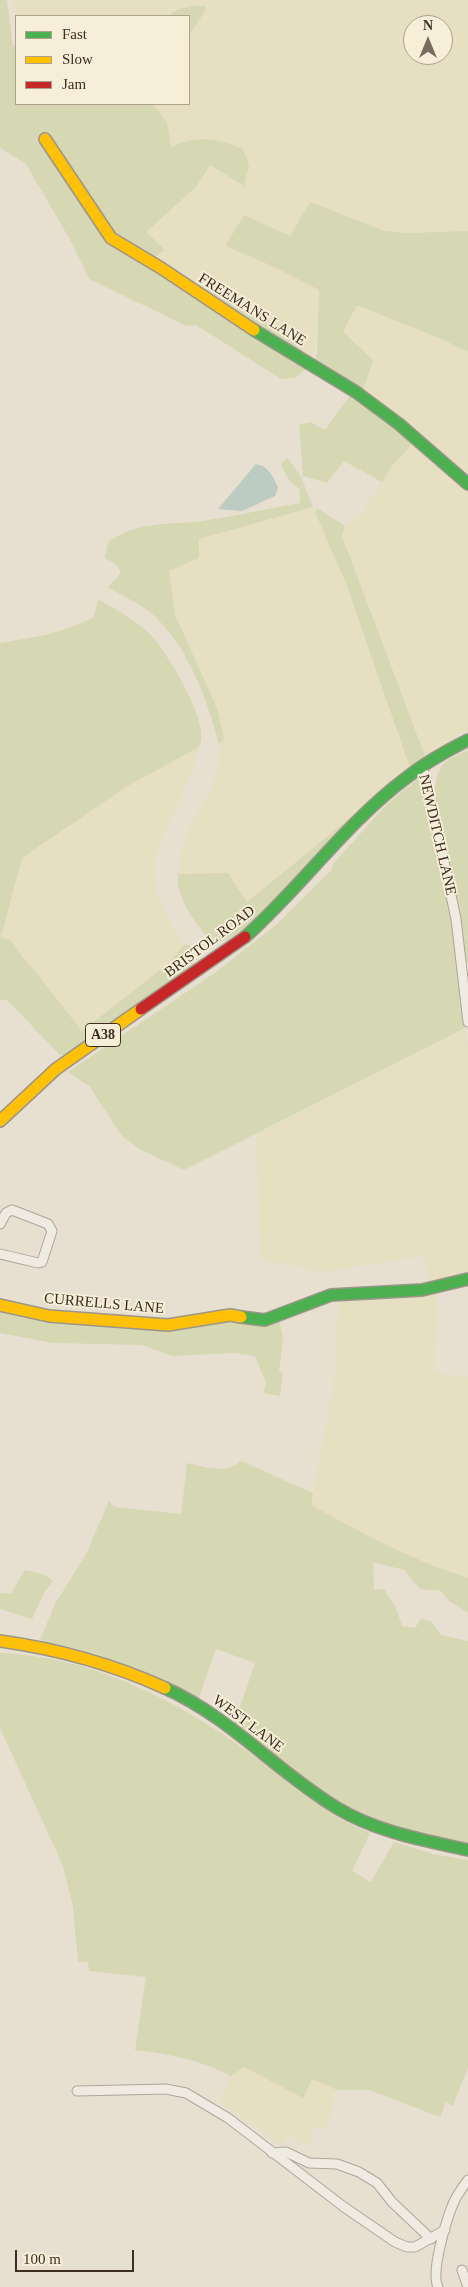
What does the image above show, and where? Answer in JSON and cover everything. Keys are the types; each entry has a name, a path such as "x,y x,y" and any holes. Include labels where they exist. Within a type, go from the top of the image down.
{"main road":[{"name":"FREEMANS LANE","path":"45,139 111,238 161,268 264,337 356,392 399,424 468,484"},
{"name":"A38","path":"421,767 468,740"},
{"name":"BRISTOL ROAD","path":"0,1121 28,1094 72,1057 190,978 263,922 385,796 421,767"},
{"name":"CURRELLS LANE","path":"0,1305 49,1316 168,1325 230,1315 265,1320 331,1295 422,1290 468,1279"},
{"name":"WEST LANE","path":"0,1641 40,1646 77,1654 105,1663 163,1688 223,1720 295,1779 357,1819 382,1829 468,1850"}],"street":[{"name":"NEWDITCH LANE","path":"421,767 426,777 456,919 468,1022"},
{"path":"0,1224 6,1213 12,1210 48,1224 52,1231 42,1262 38,1263 0,1254"},
{"path":"77,2091 166,2089 186,2094 228,2118 344,2207 401,2245 415,2247 445,2230"},
{"path":"272,2153 286,2152 312,2163 329,2162 345,2166 369,2177 382,2187 392,2202 431,2239"},
{"path":"305,2176 305,2171 312,2163"},
{"path":"438,2287 434,2280 435,2269 445,2230 456,2198 468,2180"},
{"path":"462,2270 468,2287"}],"shaded area":[{"path":"13,0 468,0 468,231 408,233 385,231 310,202 290,236 244,215 225,246 272,266 319,290 314,361 275,327 211,290 175,285 155,258 165,250 146,232 196,187 210,165 243,186 249,166 171,147 167,122 154,105 190,105 190,34 204,13 178,9 169,15 15,15"},
{"path":"357,305 468,352 468,476 392,409 363,391 343,332"},
{"path":"413,443 468,490 468,729 425,756 342,536 345,526 360,515 391,467"},
{"path":"256,464 264,467 272,476 278,488 275,496 242,511 218,509"},
{"path":"313,507 347,586 410,768 247,902 228,873 178,874 182,846 210,790 218,768 219,744 224,739 217,708 175,615 169,571 199,558 198,539"},
{"path":"199,747 194,769 164,834 155,861 156,889 168,918 184,945 169,963 82,1031 22,957 12,941 1,937 22,858 126,787"},
{"path":"465,1028 468,1050 468,1274 428,1285 425,1256 324,1272 259,1259 257,1134"},
{"path":"437,1290 438,1322 433,1372 468,1377 468,1578 428,1566 310,1505 334,1382 339,1299 410,1296"},
{"path":"244,2067 303,2098 312,2079 337,2090 326,2129 315,2127 308,2147 288,2134 282,2146 220,2102 231,2076"}],"green space":[{"path":"0,0 7,0 13,46 15,46 15,105 154,105 167,122 171,147 199,139 207,139 224,142 243,149 249,166 244,186 210,165 196,187 146,232 165,250 154,258 175,285 211,290 275,327 314,361 317,354 319,290 272,266 225,246 244,215 290,236 310,202 385,231 408,233 468,231 468,352 357,305 343,332 373,360 363,391 315,361 297,377 281,379 196,325 187,326 89,279 73,245 26,164 0,148"},
{"path":"206,6 204,13 190,34 190,15 169,15 178,9"},
{"path":"351,394 413,443 391,467 382,482 344,461 327,483 303,476 299,425 310,422 325,430"},
{"path":"287,457 300,475 313,507 199,539 199,558 169,571 175,615 217,708 224,739 219,744 202,691 176,641 151,613 108,587 121,573 116,564 105,558 108,542 139,528 233,516 300,503 300,490 288,479 281,464"},
{"path":"317,508 345,526 342,536 425,756 410,768 347,586 315,512"},
{"path":"98,599 147,631 175,669 185,686 199,721 201,736 199,747 126,787 22,858 1,937 12,941 22,957 82,1031 169,963 184,945 189,945 195,959 192,968 67,1054 60,1055 7,1000 0,1000 0,643 48,634 81,623 94,617"},
{"path":"468,750 468,963 466,963 451,870 434,794 437,775 441,767 447,760"},
{"path":"419,778 423,780 447,890 465,1028 184,1170 139,1149 121,1135 90,1087 68,1072 216,972 277,924 332,869 333,864 387,804"},
{"path":"378,795 275,903 240,932 226,940 217,942 210,939 192,918 180,891 178,874 228,873 247,902"},
{"path":"0,1309 51,1322 94,1323 230,1318 279,1320 283,1338 279,1372 283,1373 280,1396 263,1393 266,1383 255,1356 234,1353 172,1356 142,1345 53,1343 0,1333"},
{"path":"241,1461 313,1493 311,1505 369,1536 408,1555 468,1578 468,1613 449,1601 441,1591 420,1589 404,1570 373,1562 374,1590 384,1589 396,1608 402,1626 415,1628 421,1619 431,1621 441,1635 468,1641 468,1844 390,1824 347,1806 308,1782 234,1724 255,1663 216,1649 198,1700 98,1654 40,1640 55,1604 87,1552 109,1501 114,1507 181,1514 187,1463 222,1469 229,1468"},
{"path":"25,1570 45,1575 53,1581 44,1593 32,1619 0,1609 0,1593 11,1594"},
{"path":"0,1653 34,1656 66,1662 99,1672 161,1698 191,1714 247,1751 321,1807 370,1833 352,1871 371,1882 394,1842 433,1854 468,1860 468,2067 453,2106 446,2102 440,2117 369,2090 337,2090 312,2079 303,2098 244,2067 231,2076 220,2070 184,2058 135,2050 146,1977 89,1971 88,1962 78,1962 73,1907 63,1866 0,1728"}],"traffic: fast":[{"path":"254,330 356,392 399,424 468,484"},
{"path":"245,937 266,918 343,835 384,796 421,767 468,740"},
{"path":"241,1317 265,1320 331,1295 422,1290 468,1279"},
{"path":"165,1688 211,1714 315,1794 337,1808 384,1829 468,1850"}],"traffic: slow":[{"path":"45,139 111,238 161,268 254,330"},
{"path":"0,1121 56,1069 141,1009"},
{"path":"0,1305 49,1316 168,1325 230,1315 241,1317"},
{"path":"0,1641 43,1648 84,1658 165,1688"}],"traffic: jam":[{"path":"141,1009 245,937"}]}
